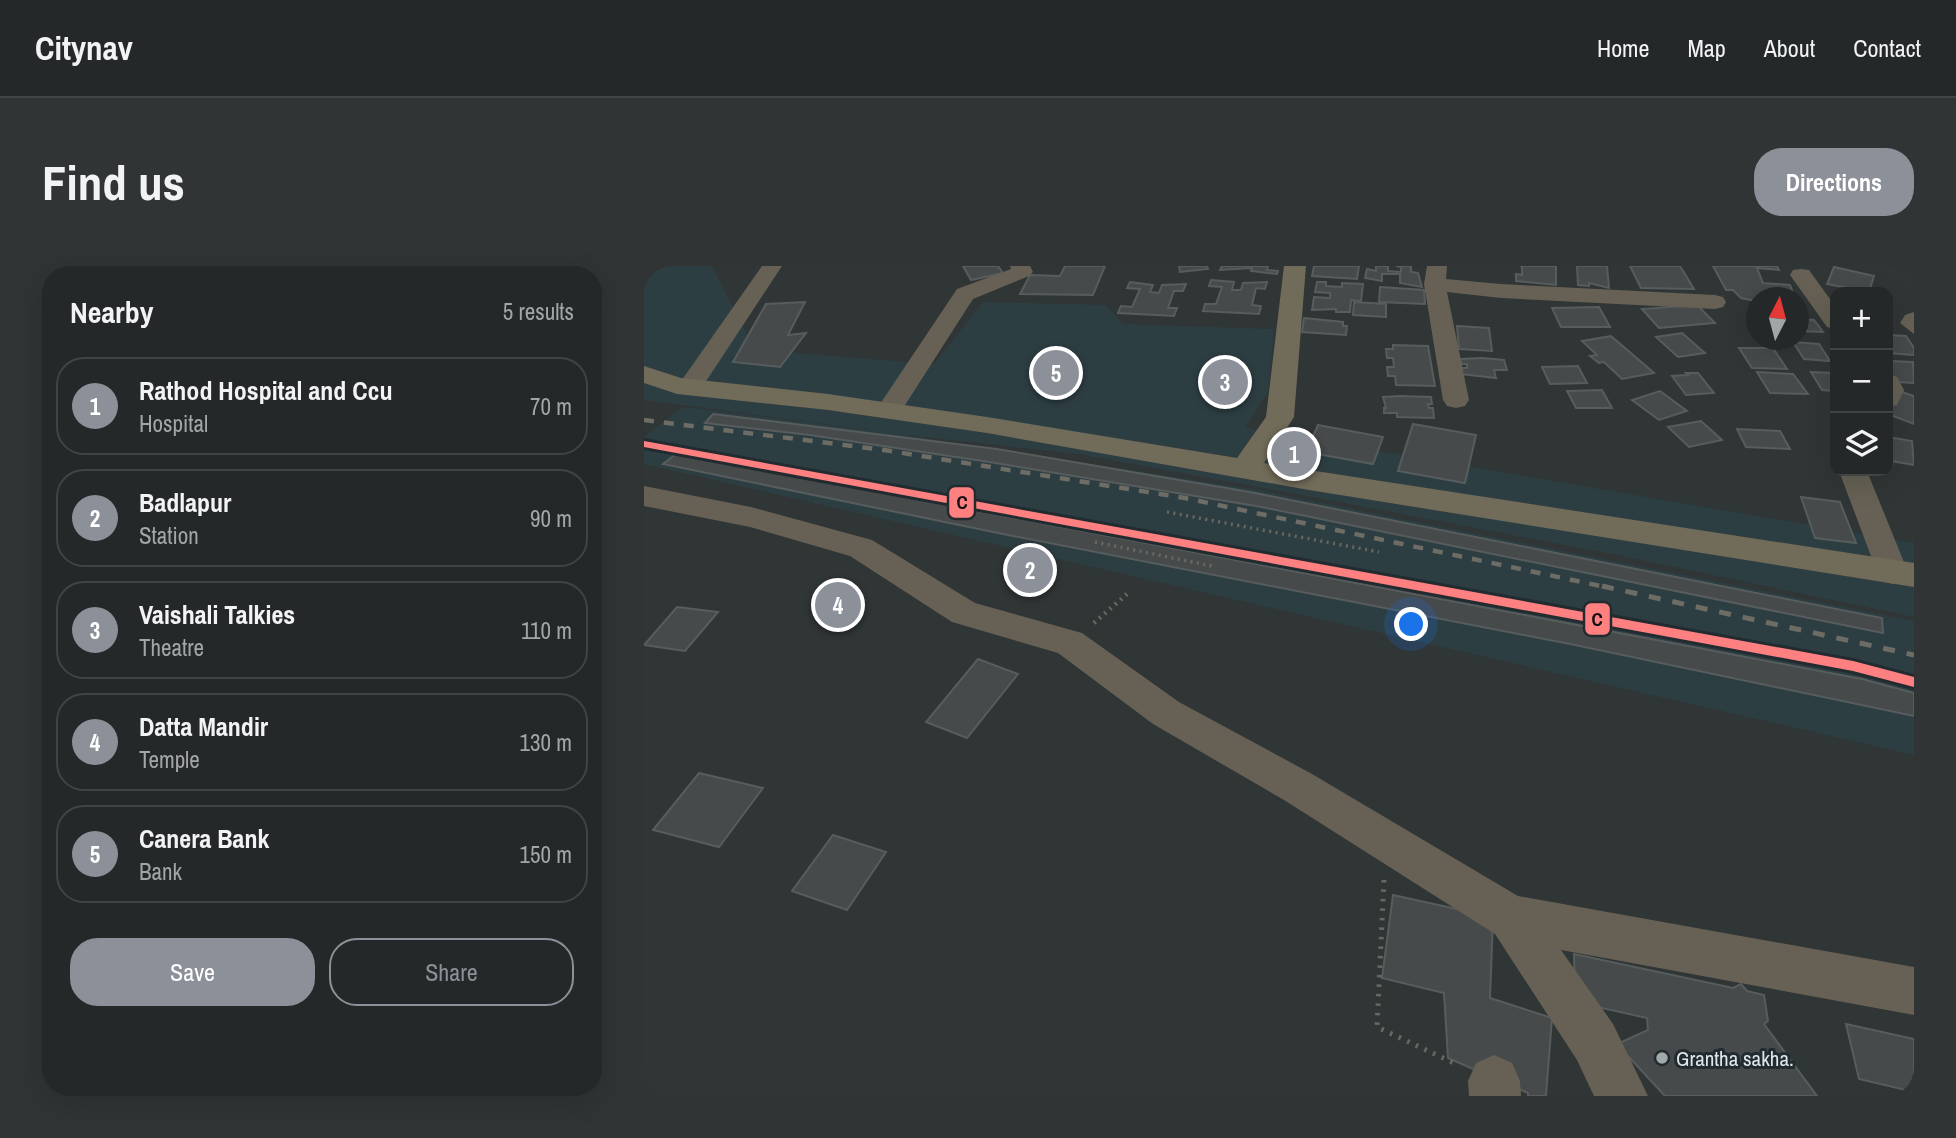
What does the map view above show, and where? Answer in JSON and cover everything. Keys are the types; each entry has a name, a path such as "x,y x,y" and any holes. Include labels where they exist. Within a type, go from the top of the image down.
{"main road":[{"path":"1245,468 1280,417 1295,266"},
{"path":"644,374 677,386 889,410 1903,574"}],"street":[{"path":"690,387 772,266"},
{"path":"889,410 965,294 1022,272 1020,266"},
{"path":"1456,400 1436,275 1501,291 1715,302"},
{"path":"1801,275 1830,315"},
{"path":"1855,476 1903,574"},
{"path":"644,496 751,517 861,548 964,612 1070,643 1166,713 1298,787 1511,918 1914,991"},
{"path":"1511,918 1595,1041 1622,1096"}],"lane":[{"path":"1914,316 1909,317 1906,323 1914,330"}],"path":[{"path":"1167,512 1378,552"},
{"path":"1095,542 1212,566"},
{"path":"1070,643 1127,594"},
{"path":"1384,880 1377,1027 1494,1089"}],"shaded area":[{"path":"644,266 712,266 755,350 934,364 983,302 1106,305 1123,324 1274,329 1268,392 1245,428 1914,543 1914,617 1613,554 1078,454 897,434 1252,489 1914,621 1914,755 644,464 644,437 683,407 893,433 644,400"}],"building":[{"path":"963,266 998,266 1003,273 971,280"},
{"path":"1065,266 1105,266 1093,295 1020,294 1030,275 1060,276"},
{"path":"1179,266 1207,266 1208,269 1180,272"},
{"path":"1222,266 1268,266 1267,270 1278,271 1277,274 1251,271 1252,268 1220,270"},
{"path":"1314,266 1359,266 1357,279 1312,276"},
{"path":"1376,266 1388,266 1388,271 1401,272 1401,267 1396,266 1411,266 1411,272 1418,273 1422,287 1400,283 1400,274 1382,274 1382,281 1365,278 1367,269 1376,271"},
{"path":"1522,266 1556,266 1556,285 1516,281 1516,274 1522,275"},
{"path":"1577,266 1607,266 1609,288 1589,283 1589,286 1578,285"},
{"path":"1630,266 1680,266 1694,289 1641,288"},
{"path":"1713,266 1777,266 1779,270 1757,268 1763,283 1791,287 1746,287 1746,299 1733,290 1726,290"},
{"path":"1834,267 1874,276 1871,287 1827,284"},
{"path":"1211,280 1234,282 1232,290 1241,290 1243,283 1267,282 1265,289 1256,288 1252,305 1261,306 1259,314 1203,311 1205,304 1216,304 1222,287 1209,286"},
{"path":"1130,282 1153,285 1150,292 1159,293 1162,285 1186,284 1183,291 1174,291 1168,308 1177,308 1174,316 1118,313 1121,306 1132,307 1140,289 1127,288"},
{"path":"1317,282 1326,282 1326,286 1342,287 1342,283 1363,284 1361,301 1351,300 1350,312 1336,312 1336,309 1312,310 1314,297 1330,298 1330,293 1315,292"},
{"path":"1380,287 1424,290 1425,304 1379,302"},
{"path":"805,302 788,335 806,333 780,367 733,362 766,304"},
{"path":"1354,302 1386,304 1386,317 1353,315"},
{"path":"1697,305 1715,323 1659,328 1642,309"},
{"path":"1599,307 1610,327 1561,327 1552,308"},
{"path":"1304,318 1343,322 1343,326 1347,326 1346,335 1302,332"},
{"path":"1809,320 1814,320 1823,332 1809,331"},
{"path":"1457,326 1489,328 1492,351 1459,349"},
{"path":"1682,333 1705,353 1678,357 1656,337"},
{"path":"1893,335 1906,336 1914,348 1914,355 1893,353"},
{"path":"1611,336 1654,373 1622,379 1604,362 1599,363 1590,356 1597,355 1582,341"},
{"path":"1809,343 1819,344 1830,361 1804,359 1798,350 1809,350"},
{"path":"1393,345 1428,346 1435,386 1396,385 1395,376 1388,376 1387,367 1394,367 1393,358 1387,358 1386,349 1393,349"},
{"path":"1739,348 1774,350 1787,369 1752,368"},
{"path":"1461,359 1504,360 1507,370 1494,370 1496,378 1461,374 1460,368 1467,368 1467,364 1461,364"},
{"path":"1893,361 1913,362 1914,383 1896,382 1893,378"},
{"path":"1578,366 1587,383 1550,384 1542,367"},
{"path":"1757,372 1793,374 1808,394 1770,393"},
{"path":"1811,372 1830,373 1830,391 1822,390"},
{"path":"1686,373 1698,373 1714,393 1686,395 1672,376 1688,375"},
{"path":"1602,390 1612,408 1576,408 1567,391"},
{"path":"1660,391 1687,411 1659,420 1632,400"},
{"path":"1902,392 1914,396 1914,424 1893,416 1893,402"},
{"path":"1383,397 1431,397 1432,404 1428,404 1429,408 1433,408 1434,418 1397,417 1397,413 1384,413 1386,408"},
{"path":"713,414 997,449 1250,492 1882,618 1883,633 1256,506 810,435 705,423"},
{"path":"1701,421 1722,440 1689,447 1668,427"},
{"path":"1413,424 1476,435 1465,483 1398,471"},
{"path":"1318,425 1383,437 1373,464 1306,452"},
{"path":"1737,429 1780,431 1790,449 1746,447"},
{"path":"1893,438 1912,441 1914,465 1893,461"},
{"path":"676,454 1862,679 1914,693 1914,716 1575,645 1003,534 663,464"},
{"path":"1801,497 1840,502 1856,543 1815,538"},
{"path":"677,607 718,612 685,651 644,645"},
{"path":"978,659 1018,674 967,738 926,722"},
{"path":"699,773 763,788 719,847 653,830"},
{"path":"833,835 886,852 847,910 792,891"},
{"path":"1393,895 1493,917 1490,998 1552,1018 1546,1096 1528,1096 1528,1093 1448,1058 1444,993 1382,978"},
{"path":"1574,954 1733,988 1741,984 1747,991 1764,995 1768,1021 1764,1024 1817,1096 1665,1096 1617,1044 1648,1030 1647,1018 1575,1002"},
{"path":"1846,1024 1914,1039 1914,1092 1859,1079"}],"railway":[{"path":"644,420 884,450 1185,498 1610,588"},
{"path":"1602,586 1914,655"}],"transit line":[{"name":"C","path":"644,444 1853,666 1914,682"}],"place":[{"name":"Canera Bank","path":"1056,373"},
{"name":"Vaishali Talkies","path":"1225,382"},
{"name":"Rathod Hospital and Ccu","path":"1294,454"},
{"name":"Badlapur","path":"1030,570"},
{"name":"Datta Mandir","path":"838,605"},
{"name":"Grantha sakha.","path":"1662,1058"}]}
